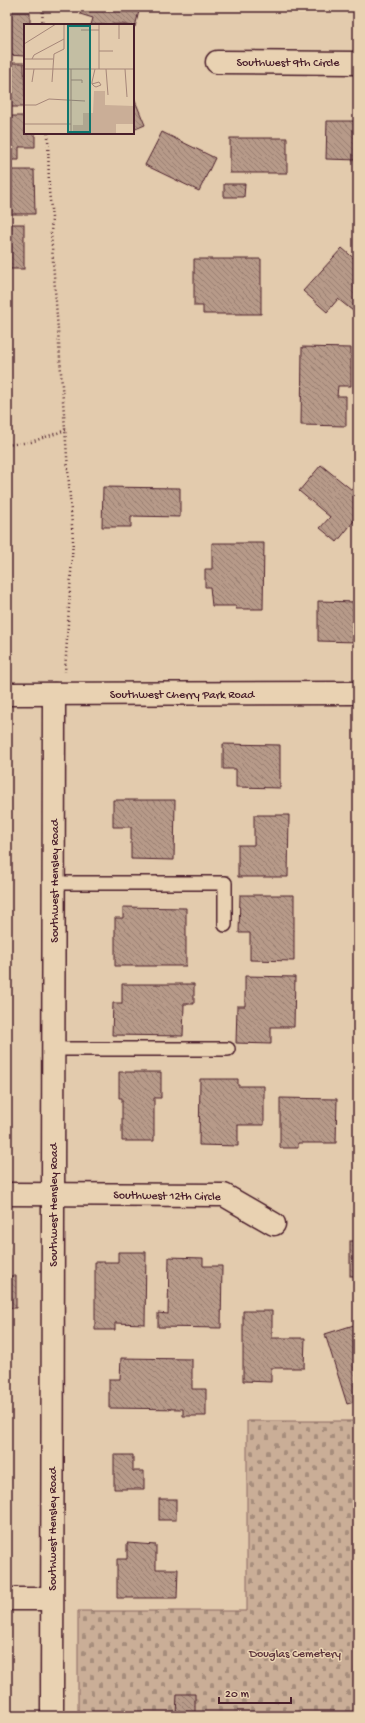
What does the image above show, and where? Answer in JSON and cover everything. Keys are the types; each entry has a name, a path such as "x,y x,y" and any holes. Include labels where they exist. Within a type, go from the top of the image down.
{"street":[{"name":"Southwest 9th Circle","path":"217,62 358,62"},
{"name":"Southwest Cherry Park Road","path":"7,694 358,693"},
{"name":"Southwest Hensley Road","path":"52,1716 54,882 59,694"},
{"name":"Southwest 12th Circle","path":"7,1194 224,1194 274,1224"},
{"path":"7,1599 52,1599"}],"lane":[{"path":"54,882 225,883 226,925"},
{"path":"54,1049 228,1049"}],"path":[{"path":"42,24 44,7"},
{"path":"48,134 49,191 73,540 59,694"},
{"path":"7,445 31,442 66,430"}],"green space":[{"name":"Douglas Cemetery","path":"247,1421 358,1421 358,1716 78,1716 78,1611 247,1611"}],"building":[{"path":"82,7 140,7 135,27 134,24 91,24 93,18 80,14"},
{"path":"7,12 30,12 30,24 24,24 24,56 7,55"},
{"path":"7,63 24,63 24,107 7,107"},
{"path":"134,98 145,125 134,130"},
{"path":"357,111 358,160 326,159 327,121 357,121"},
{"path":"7,116 24,116 24,134 35,134 35,147 19,147 19,160 7,160"},
{"path":"162,132 215,158 199,191 145,165"},
{"path":"230,138 287,138 287,173 230,173"},
{"path":"7,170 34,170 35,214 7,214"},
{"path":"224,184 245,184 244,197 224,197"},
{"path":"7,224 24,224 24,269 7,269"},
{"path":"342,248 358,262 358,305 353,311 338,299 327,312 303,291"},
{"path":"194,259 261,259 261,314 203,314 203,306 194,306"},
{"path":"7,279 9,279 8,323 7,323"},
{"path":"8,331 8,375 7,375"},
{"path":"302,347 351,348 351,386 338,386 337,396 346,396 346,426 301,425"},
{"path":"7,388 9,388 9,432 7,432"},
{"path":"321,465 352,490 358,483 358,516 337,542 320,528 330,517 299,491"},
{"path":"103,487 180,488 180,517 131,516 131,527 102,527"},
{"path":"212,543 264,543 263,609 236,609 236,606 212,606 210,587 205,587 205,569 212,569"},
{"path":"318,601 358,602 358,642 318,641"},
{"path":"223,744 280,745 280,788 236,787 236,769 223,769"},
{"path":"113,800 175,800 174,860 131,859 131,827 113,827"},
{"path":"254,815 289,815 288,877 238,877 238,845 254,845"},
{"path":"240,895 294,895 294,961 250,960 250,933 239,933"},
{"path":"123,907 186,908 186,966 115,966 115,918 123,918"},
{"path":"245,976 295,977 294,1027 271,1027 271,1044 236,1043 237,1006 245,1006"},
{"path":"122,984 194,984 194,1004 184,1004 183,1036 112,1035 113,1003 122,1003"},
{"path":"119,1072 161,1072 161,1098 154,1098 154,1141 122,1141 122,1098 119,1098"},
{"path":"200,1079 238,1079 238,1086 264,1086 264,1125 238,1125 238,1146 199,1145"},
{"path":"280,1098 337,1099 336,1143 298,1143 298,1148 280,1148"},
{"path":"350,1241 358,1241 358,1276 350,1276"},
{"path":"7,1247 9,1247 9,1276 16,1276 16,1308 7,1308"},
{"path":"118,1252 146,1252 145,1324 115,1323 115,1330 95,1330 95,1262 118,1262"},
{"path":"169,1257 203,1258 203,1266 222,1266 221,1328 158,1327 158,1313 168,1314"},
{"path":"243,1311 272,1311 272,1338 305,1338 304,1368 271,1368 271,1382 243,1381"},
{"path":"357,1324 358,1401 347,1404 325,1334"},
{"path":"121,1358 192,1359 192,1389 206,1389 206,1416 183,1416 183,1409 109,1408 109,1379 120,1379"},
{"path":"114,1455 133,1455 133,1471 144,1471 144,1489 114,1489"},
{"path":"159,1499 176,1499 176,1520 159,1520"},
{"path":"127,1543 156,1545 156,1569 178,1569 177,1598 117,1598 117,1559 127,1559"},
{"path":"177,1694 195,1694 195,1716 176,1716"}]}
